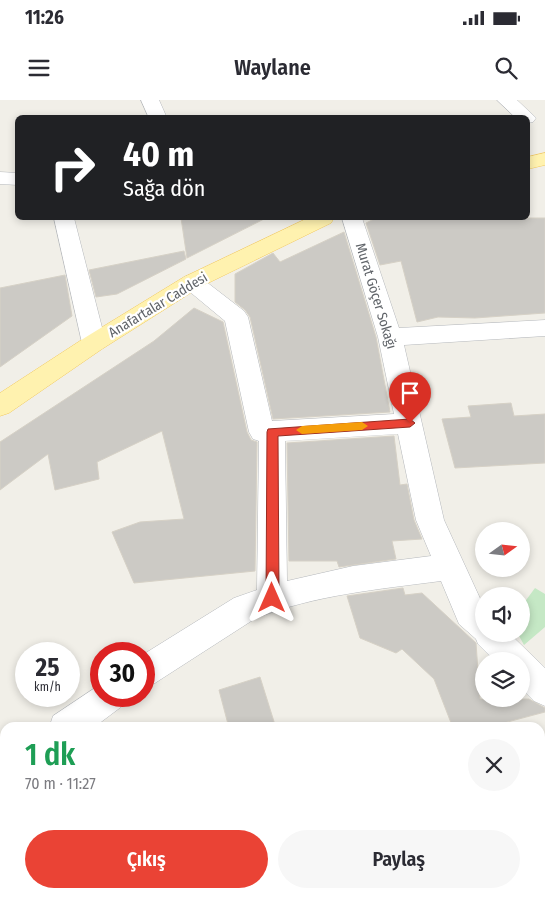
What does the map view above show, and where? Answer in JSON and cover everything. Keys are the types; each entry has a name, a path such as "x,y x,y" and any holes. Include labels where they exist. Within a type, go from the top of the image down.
{"main road":[{"path":"530,163 545,159"},
{"name":"Anafartalar Caddesi","path":"0,406 94,343 192,282 320,220"}],"street":[{"path":"150,100 157,115"},
{"path":"506,100 524,115"},
{"path":"0,178 15,179"},
{"path":"64,220 94,343"},
{"name":"Murat Göçer Sokağı","path":"353,220 390,337 430,520 470,614 475,619"},
{"path":"192,282 236,317 262,432 410,423"},
{"path":"390,337 545,328"},
{"path":"272,432 272,598"},
{"path":"155,665 245,608 272,598 353,579 449,567"},
{"path":"498,642 507,652"},
{"path":"530,675 545,690"},
{"path":"73,722 95,707"}],"green space":[{"path":"535,588 545,594 545,627 530,640 530,595"}],"building":[{"path":"530,218 545,218 545,313 475,318 438,317 417,322 401,261 380,265 366,223 372,220 530,220"},
{"path":"181,220 262,220 187,258"},
{"path":"344,232 376,337 390,412 273,419 250,317 235,302 235,274 273,253 280,262"},
{"path":"184,251 186,259 117,294 96,297 89,270"},
{"path":"65,275 72,316 0,367 0,288"},
{"path":"194,308 223,322 247,432 251,440 257,442 255,571 134,583 112,532 140,522 184,519 162,431 97,462 99,479 55,490 48,454 0,490 0,442 154,341"},
{"path":"511,403 514,416 545,414 545,463 455,468 442,419 471,417 468,406"},
{"path":"394,436 400,485 407,484 414,520 422,539 392,541 396,559 339,567 337,561 289,561 287,443"},
{"path":"403,588 405,595 422,593 476,643 475,707 530,707 530,700 545,708 545,712 508,722 451,722 434,679 402,649 396,653 360,638 347,596"},
{"path":"260,677 274,722 227,722 219,690"}],"slow traffic":[{"path":"302,430 362,426"}],"route":[{"path":"272,598 272,432 410,423"}]}
